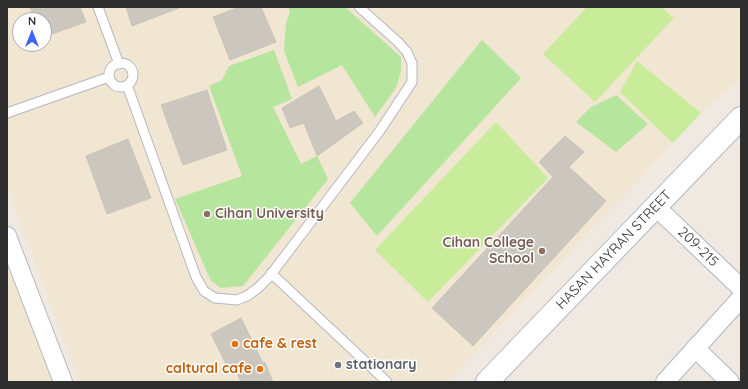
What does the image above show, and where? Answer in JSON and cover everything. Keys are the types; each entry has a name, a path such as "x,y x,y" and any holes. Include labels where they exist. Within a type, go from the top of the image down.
{"street":[{"name":"HASAN HAYRAN STREET","path":"488,382 655,206 741,118"},
{"name":"209-215","path":"655,206 741,288"},
{"path":"7,236 63,382"},
{"path":"665,382 741,298"},
{"path":"695,348 730,382"}],"lane":[{"path":"98,7 119,64"},
{"path":"127,85 193,270 204,291 215,298 237,300 247,296 258,288 271,273 379,132 412,82 412,63 406,52 398,42 359,7"},
{"path":"119,64 127,65 132,71 132,79 127,85 116,86 110,77 113,67 119,64"},
{"path":"7,113 110,77"},
{"path":"271,273 388,382"}],"shaded area":[{"name":"Cihan University","path":"7,7 741,7 741,78 701,113 448,382 79,382 7,187"},
{"path":"7,252 57,382 7,382"}],"green space":[{"path":"288,7 345,7 401,57 401,71 396,88 375,117 342,65 298,87 284,51 286,23 290,12"},
{"path":"587,7 661,7 674,18 595,102 543,54"},
{"path":"482,40 521,78 377,236 350,203"},
{"path":"274,50 292,99 273,107 301,164 317,156 328,179 243,286 221,288 211,281 175,199 242,176 209,86 222,80 229,66"},
{"path":"637,61 701,113 673,143 620,92"},
{"path":"616,95 648,124 616,152 576,122 591,107"},
{"path":"496,122 548,178 428,302 375,250"}],"building":[{"path":"30,7 80,7 86,22 52,34 52,12 32,12"},
{"path":"126,7 179,7 179,8 132,26"},
{"path":"239,7 261,7 276,42 230,60 213,17"},
{"path":"319,86 336,121 354,111 363,123 317,156 304,123 290,128 282,108"},
{"path":"207,90 227,150 183,165 161,105"},
{"name":"Cihan College School","path":"565,136 584,152 569,167 606,201 473,346 432,308 553,177 539,162"},
{"path":"128,139 151,198 107,214 86,156"},
{"name":"cafe & rest","path":"241,318 263,363 265,362 273,382 241,382 233,365 228,368 211,334"}],"place":[{"name":"Cihan University","path":"207,214"},
{"name":"Cihan College School","path":"542,251"},
{"name":"cafe & rest","path":"235,344"},
{"name":"stationary","path":"338,365"},
{"name":"caltural cafe","path":"260,369"}]}
